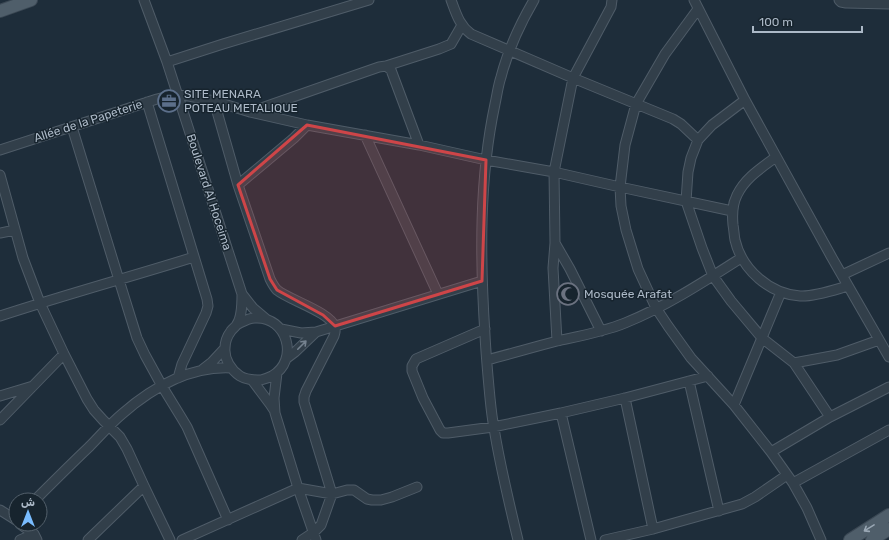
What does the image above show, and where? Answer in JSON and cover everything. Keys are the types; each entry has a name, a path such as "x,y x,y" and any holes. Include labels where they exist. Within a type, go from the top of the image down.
{"main road":[{"path":"0,11 31,0"},
{"path":"850,540 889,515"},
{"path":"872,540 889,529"}],"street":[{"name":"Boulevard Al Hoceima","path":"144,0 167,62 242,294 242,308 238,324"},
{"path":"167,62 369,0"},
{"path":"451,0 458,19 471,34 673,119 681,124 698,140"},
{"path":"518,540 493,427 484,329 482,212 486,160 500,78 509,51 534,0"},
{"path":"556,341 553,268 555,243 554,172 573,78 611,7 612,0"},
{"path":"694,0 776,157 889,356"},
{"path":"839,0 846,3 889,4"},
{"path":"698,9 665,54 636,104 625,145 620,187 621,206 626,230 638,269 656,308 691,358 734,405 794,483 821,540"},
{"path":"250,112 378,67 386,66 439,49 451,44 462,25"},
{"path":"386,66 390,70 419,145"},
{"path":"177,94 214,101 250,112 307,125 419,145 732,210"},
{"name":"Allée de la Papeterie","path":"0,150 147,102 177,94"},
{"path":"745,100 712,125 698,140 691,158 688,172 686,201 713,276 730,301 762,338 794,363 830,417"},
{"path":"214,101 238,185 273,286 277,290 323,315 335,326 334,336 304,397 304,402 332,494 315,536 302,540"},
{"path":"147,102 207,299 208,310 182,364 178,378"},
{"path":"238,185 294,138 307,125"},
{"path":"72,127 137,338 162,386 182,417 228,520"},
{"path":"365,135 438,294"},
{"path":"776,157 757,170 746,181 737,195 732,210 735,240 741,258 752,273 761,281 781,292 801,296 823,293 848,286"},
{"path":"0,175 23,258 40,303 64,354 94,410 120,437 127,449 170,540"},
{"path":"0,233 15,230"},
{"path":"555,243 570,269 601,332"},
{"path":"842,275 889,253"},
{"path":"0,316 194,257"},
{"path":"487,360 556,341 601,332 625,323 656,308 713,276 741,258"},
{"path":"281,329 302,333 316,332 482,280"},
{"path":"734,405 781,292"},
{"name":"Boulevard Al Hoceima","path":"242,294 253,308 266,319"},
{"path":"247,319 266,319 281,329 286,338 288,348 287,358 277,373 265,379 252,380 240,376 231,368 226,359 225,348 231,330 247,319"},
{"path":"484,329 416,359 412,366 412,371 423,398 443,433 493,427 561,413 690,382 708,376"},
{"path":"287,358 316,332"},
{"path":"794,363 837,355 879,340"},
{"path":"201,370 212,362 225,348"},
{"path":"0,420 64,354"},
{"path":"43,492 130,407 162,386 178,378 201,370 231,368"},
{"path":"275,413 274,398 277,373"},
{"path":"252,380 275,413 298,488 315,536"},
{"path":"690,382 719,511"},
{"path":"0,396 34,385"},
{"path":"771,452 830,417 889,387"},
{"path":"625,398 653,529"},
{"path":"561,413 591,540"},
{"path":"794,483 889,430"},
{"path":"605,540 653,529 742,504 787,475"},
{"path":"88,540 144,486"},
{"path":"182,540 298,488 332,494 347,490 354,490 367,499 381,500 417,486"},
{"path":"20,540 36,537"}],"highlighted area":[{"path":"307,125 486,160 482,281 335,326 323,315 277,290 270,279 238,185"}],"place":[{"name":"SITE MENARA POTEAU METALIQUE","path":"169,101"},
{"name":"Mosquée Arafat","path":"568,294"}]}
